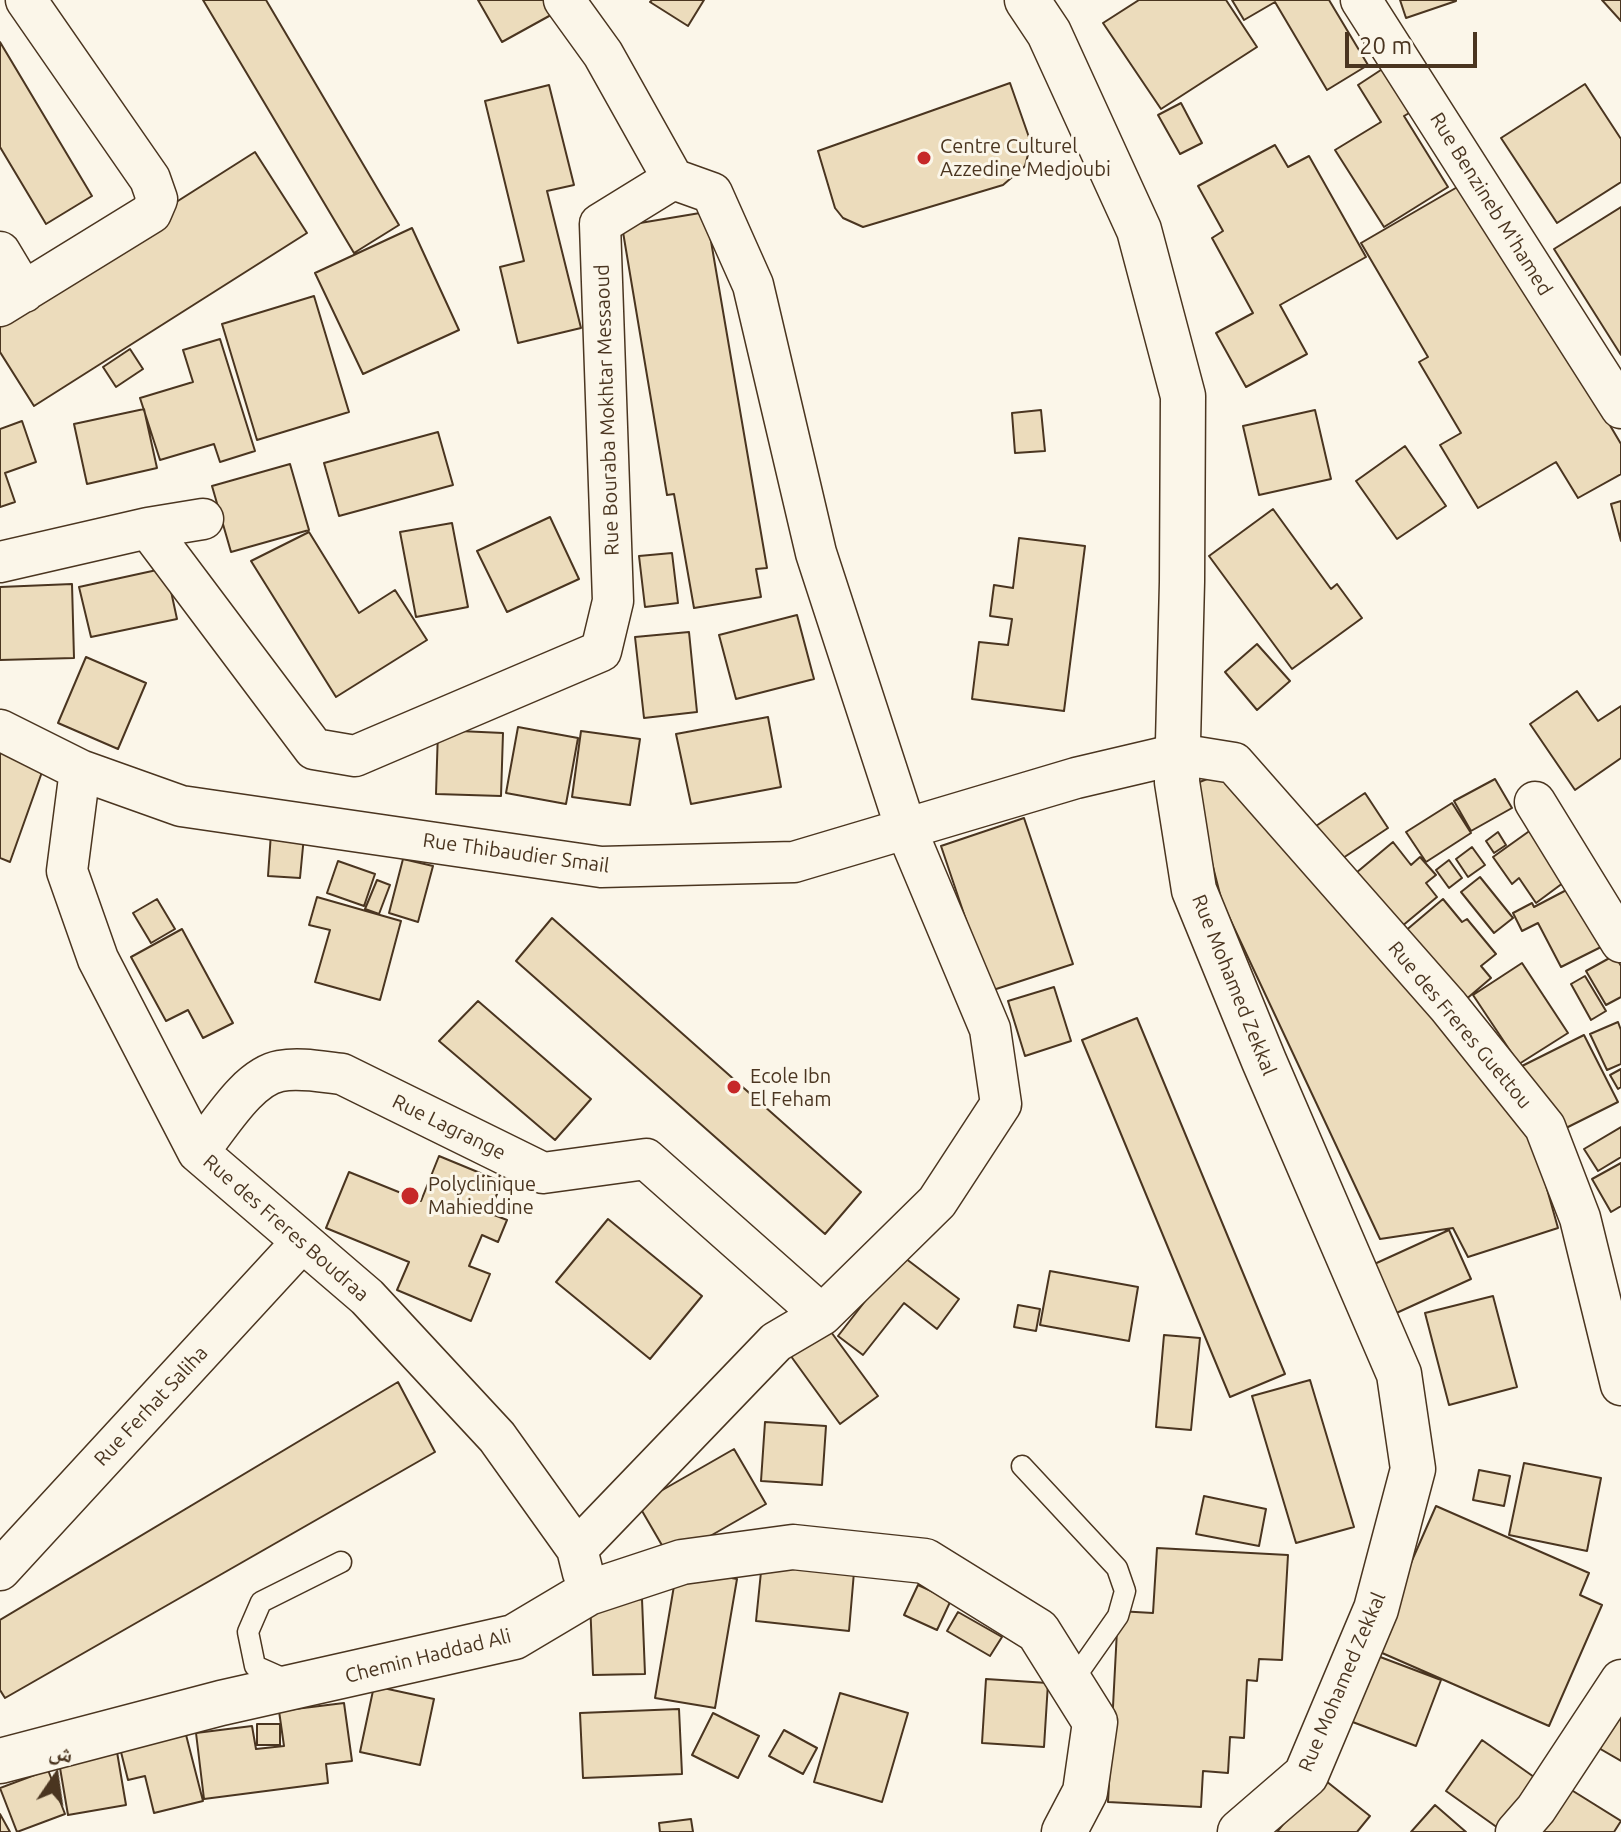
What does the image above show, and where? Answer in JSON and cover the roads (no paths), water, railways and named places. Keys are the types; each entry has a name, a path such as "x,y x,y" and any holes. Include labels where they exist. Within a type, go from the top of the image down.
{"street":[{"path":"0,252 12,299 151,213 157,199 150,179 26,0"},
{"path":"564,0 603,54 673,179 712,193 753,285 816,553 906,829 990,1029 1001,1104 937,1202 822,1315 776,1342 577,1549"},
{"name":"Rue Mohamed Zekkal","path":"1027,0 1049,33 1139,230 1183,396 1177,782 1194,890 1399,1374 1413,1469 1376,1609 1306,1775 1240,1832"},
{"name":"Rue Benzineb M'hamed","path":"1361,0 1621,408"},
{"name":"Rue Bouraba Mokhtar Messaoud","path":"148,528 314,749 355,756 601,651 613,601 600,224 673,179"},
{"path":"0,562 148,528 203,519"},
{"name":"Rue Thibaudier Smail","path":"0,730 80,770 181,806 601,867 794,862 1076,778 1178,754"},
{"name":"Rue des Freres Guettou","path":"1178,754 1234,763 1448,1006 1545,1127 1580,1218 1621,1385"},
{"name":"Rue des Freres Boudraa","path":"80,770 67,871 98,959 198,1152 367,1297 497,1437 577,1549 588,1593"},
{"path":"1535,802 1621,942"},
{"name":"Rue Lagrange","path":"198,1152 255,1082 280,1071 309,1070 342,1074 543,1173 646,1159 822,1315"},
{"name":"Rue Ferhat Saliha","path":"0,1570 302,1242"},
{"name":"Chemin Haddad Ali","path":"0,1761 221,1703 514,1637 588,1593 682,1562 793,1547 925,1561 1038,1631 1095,1722 1085,1792 1064,1832"},
{"path":"1516,1832 1536,1809 1621,1680"}],"lane":[{"path":"1022,1466 1117,1568 1125,1591 1118,1616 1071,1683"},
{"path":"302,1686 255,1666 248,1632 261,1602 341,1562"}],"place":[{"name":"Centre Culturel Azzedine Medjoubi","path":"924,158"},
{"name":"Ecole Ibn El Feham","path":"734,1087"},
{"name":"Polyclinique Mahieddine","path":"410,1196"}]}
